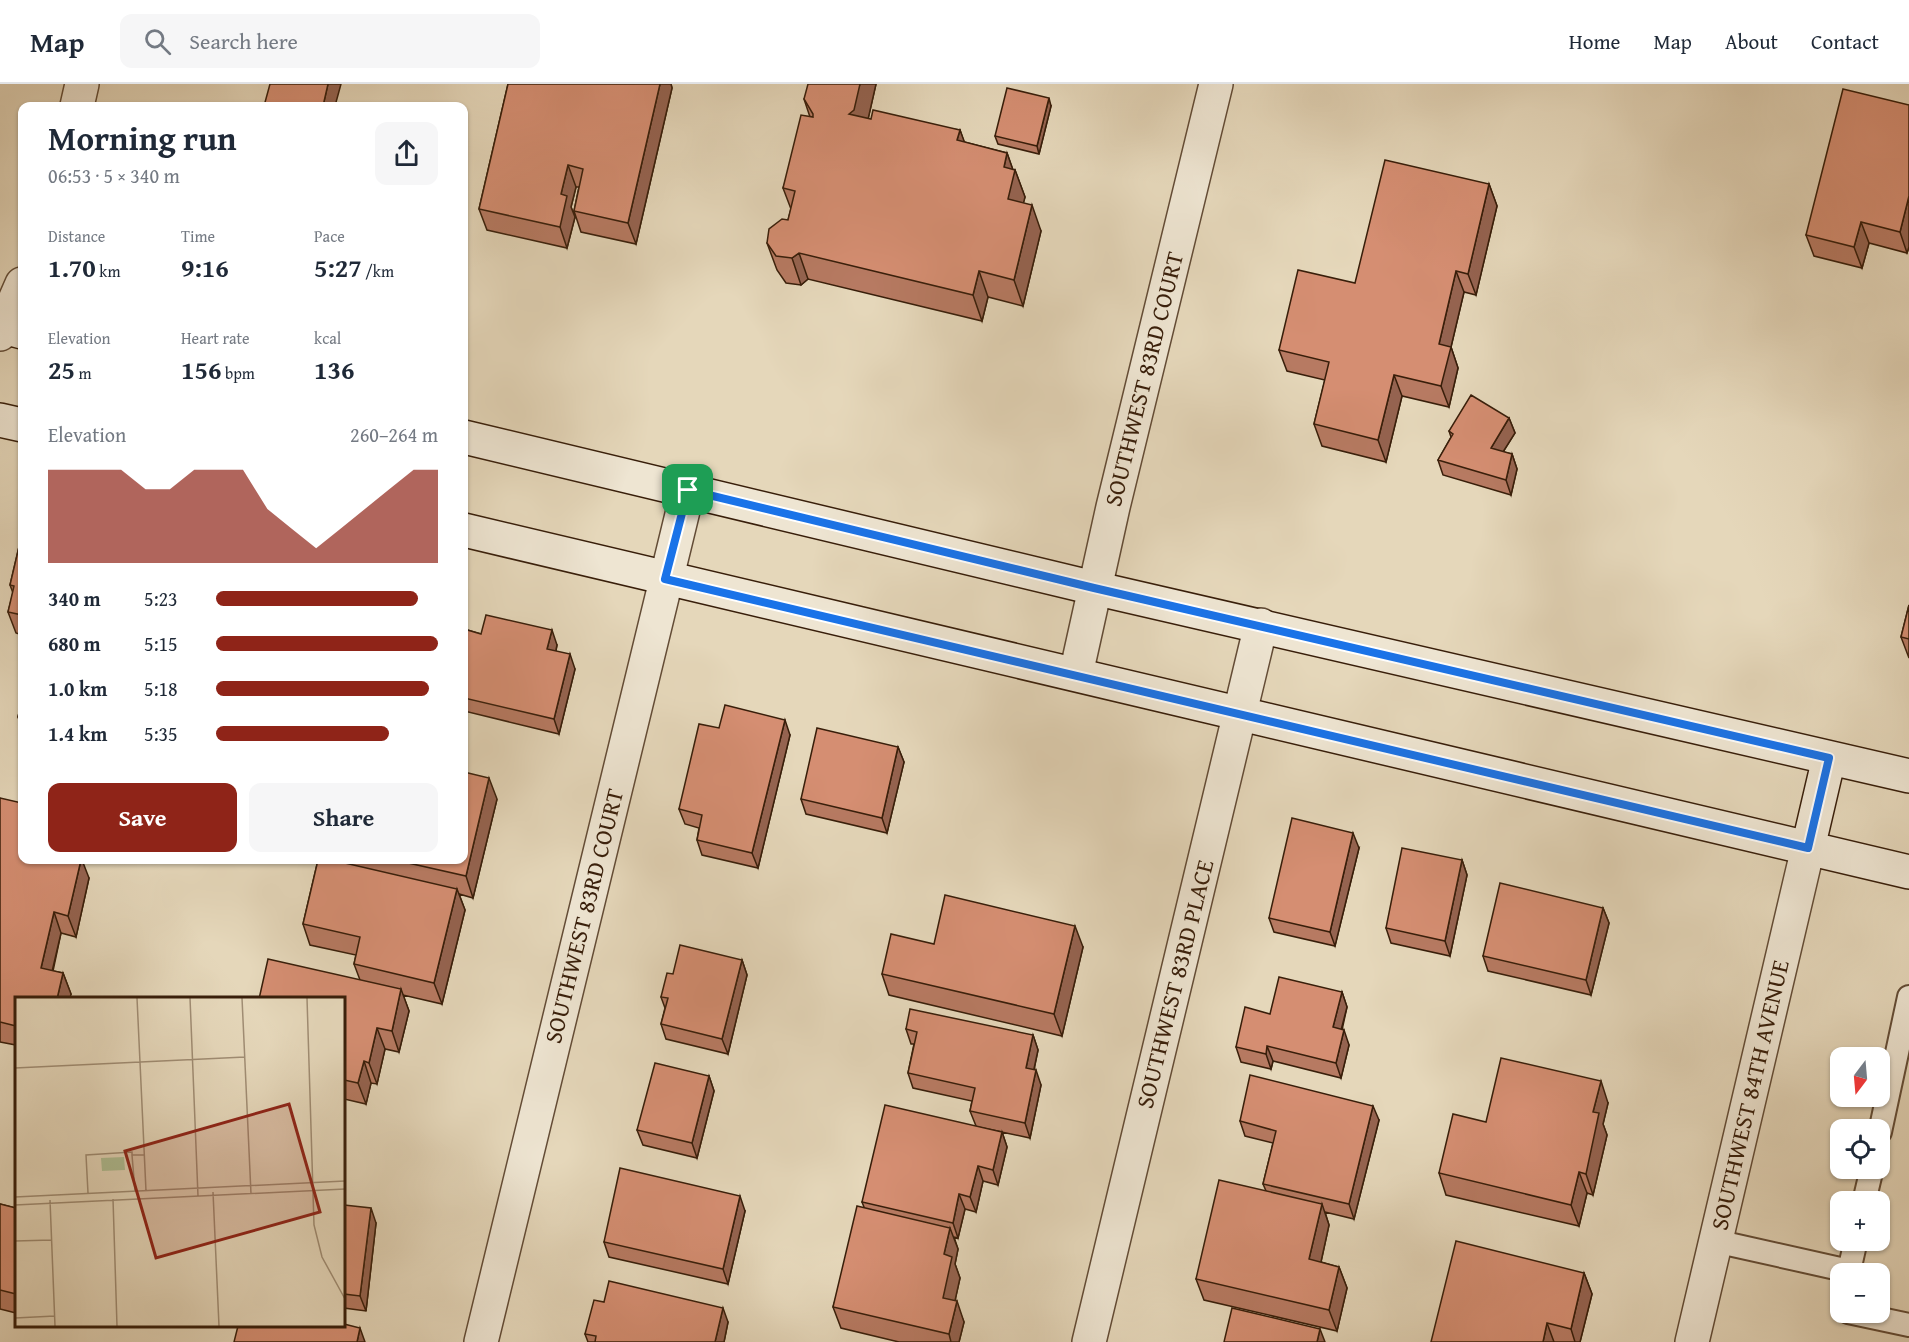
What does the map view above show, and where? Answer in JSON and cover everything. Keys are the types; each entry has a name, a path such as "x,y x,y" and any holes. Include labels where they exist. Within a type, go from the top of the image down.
{"main road":[{"path":"78,102 82,84"},
{"name":"SOUTHWEST 83RD COURT","path":"1076,674 1094,588 1216,84"},
{"path":"6,330 18,296"},
{"path":"0,420 18,425"},
{"path":"468,438 1094,588 1909,776"},
{"name":"SOUTHWEST 83RD COURT","path":"481,1342 688,490"},
{"path":"468,532 1909,872"},
{"name":"SOUTHWEST 83RD PLACE","path":"1089,1342 1261,626"},
{"name":"SOUTHWEST 84TH AVENUE","path":"1692,1342 1829,758"}],"lane":[{"path":"1883,1119 1909,997"},
{"path":"1715,1241 1830,1268"},
{"path":"1890,1321 1909,1325"}],"building":[{"path":"270,84 328,84 324,102 265,102"},
{"path":"508,84 660,84 628,223 574,211 583,169 568,165 561,194 567,196 560,227 479,209"},
{"path":"808,84 860,84 854,110 849,114 871,119 873,110 960,130 957,140 1007,153 1004,167 1015,170 1008,199 1032,205 1014,280 979,271 973,295 799,253 792,258 776,256 767,243 769,229 782,219 788,220 795,191 783,188 801,115 813,117 804,99"},
{"path":"1007,88 1049,98 1037,146 995,136"},
{"path":"1843,89 1909,105 1909,196 1900,232 1861,222 1854,247 1806,235"},
{"path":"1385,160 1489,184 1468,274 1456,271 1439,344 1451,347 1441,386 1394,375 1378,440 1314,424 1329,362 1279,350 1298,270 1355,283"},
{"path":"1471,395 1509,418 1491,448 1512,454 1506,480 1438,460 1453,434 1449,431"},
{"path":"18,551 18,614 8,612 14,586 10,585"},
{"path":"1909,605 1909,639 1901,637"},
{"path":"486,615 552,630 547,649 570,654 554,719 468,699 468,630 481,634"},
{"path":"725,705 785,720 752,853 697,840 702,815 679,809 699,724 719,728"},
{"path":"817,728 898,747 882,818 801,799"},
{"path":"468,773 489,778 466,876 413,864 468,864"},
{"path":"0,798 18,802 18,864 80,864 68,916 54,912 41,968 63,973 57,997 15,997 15,1026 0,1022"},
{"path":"1292,818 1353,833 1330,932 1269,918"},
{"path":"1402,848 1462,860 1445,941 1386,928"},
{"path":"317,864 349,864 457,889 434,983 354,964 360,937 303,924"},
{"path":"1500,883 1603,908 1586,980 1483,956"},
{"path":"945,895 1075,926 1054,1014 882,974 891,934 934,944"},
{"path":"680,945 742,960 722,1039 661,1024 668,998 661,997 667,973 673,974"},
{"path":"268,959 401,989 392,1031 377,1028 369,1063 364,1061 358,1083 345,1080 345,997 259,997"},
{"path":"1279,977 1342,992 1333,1027 1344,1030 1336,1063 1267,1046 1266,1054 1236,1047 1245,1007 1270,1014"},
{"path":"910,1009 1033,1035 1026,1068 1036,1070 1025,1123 970,1111 975,1088 908,1073 917,1032 906,1029"},
{"path":"1501,1058 1601,1081 1593,1112 1599,1113 1586,1174 1579,1172 1571,1205 1439,1173 1453,1114 1486,1122"},
{"path":"655,1063 709,1076 692,1143 637,1130"},
{"path":"1250,1075 1373,1106 1349,1204 1263,1184 1276,1131 1240,1121"},
{"path":"885,1105 1002,1132 993,1170 978,1166 970,1197 959,1194 953,1223 862,1202"},
{"path":"620,1168 740,1196 723,1269 604,1242"},
{"path":"1219,1180 1322,1204 1309,1259 1339,1267 1329,1310 1196,1279"},
{"path":"0,1204 15,1208 15,1294 0,1290"},
{"path":"345,1205 371,1208 360,1296 345,1294"},
{"path":"857,1206 950,1228 944,1254 952,1257 943,1298 957,1301 949,1334 833,1307"},
{"path":"1456,1241 1584,1273 1571,1329 1547,1323 1543,1342 1431,1342"},
{"path":"609,1281 723,1308 715,1342 595,1342 596,1336 585,1334 594,1300 604,1302"},
{"path":"1232,1308 1320,1329 1317,1342 1224,1342"},
{"path":"345,1324 360,1328 357,1342 234,1342 238,1327 345,1327"}],"route":[{"path":"688,490 1094,588 1829,758 1808,848 665,579 688,490"}]}
